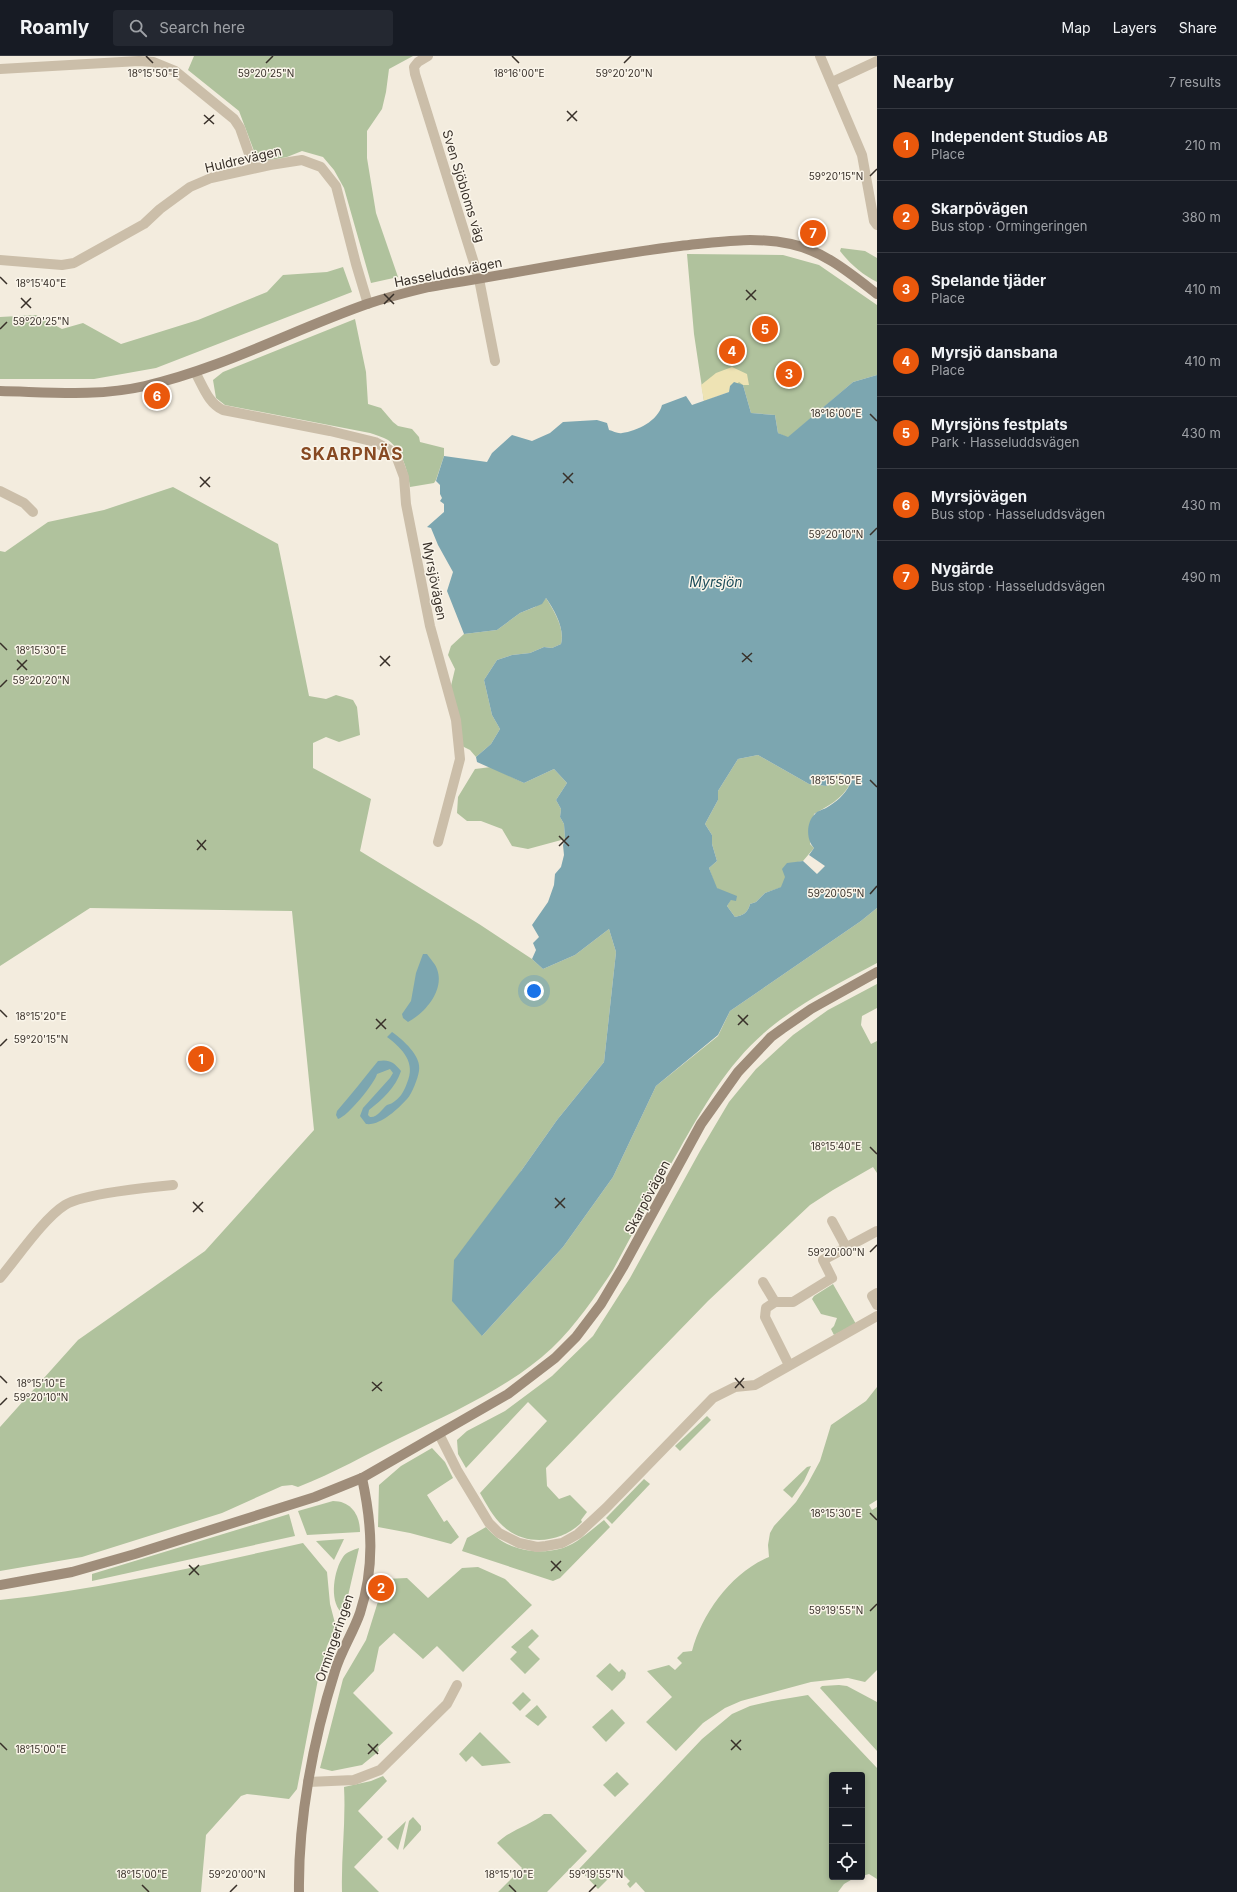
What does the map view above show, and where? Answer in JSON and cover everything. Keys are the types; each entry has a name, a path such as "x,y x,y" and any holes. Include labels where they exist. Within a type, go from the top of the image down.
{"street":[{"name":"Sven Sjöbloms väg","path":"428,56 418,62 414,67 478,279 496,361"},
{"path":"820,56 862,155 874,221 877,225"},
{"path":"0,69 139,61 163,66 183,76 234,119 240,128 254,168"},
{"path":"832,82 877,61"},
{"name":"Huldrevägen","path":"0,260 62,265 74,264 144,224 160,209 190,187 211,178 254,168 302,160 320,167 328,174 336,186 368,304"},
{"name":"Hasseluddsvägen","path":"0,391 79,393 144,387 195,372 368,304 429,287 632,252 753,238 792,244 817,254 843,268 877,294"},
{"name":"Myrsjövägen","path":"195,372 210,401 216,407 223,410 291,422 344,434 375,442 395,453 404,477 406,504 421,583 430,626 456,720 458,736 460,759 438,842"},
{"path":"0,491 24,503 33,512"},
{"name":"Skarpövägen","path":"0,1585 72,1572 136,1554 315,1497 362,1478 508,1394 555,1358 576,1337 601,1304 623,1267 701,1124 738,1072 772,1037 788,1025 811,1009 877,972"},
{"path":"0,1278 44,1225 65,1205 80,1199 173,1185"},
{"path":"832,1221 846,1247"},
{"path":"789,1365 765,1317 766,1308 775,1302 793,1302 832,1278 823,1260 877,1231"},
{"path":"764,1282 775,1302"},
{"path":"877,1293 872,1296 877,1305"},
{"path":"439,1434 489,1523 499,1532 519,1543 536,1547 562,1543 578,1534 606,1508 713,1398 735,1387 755,1385 877,1316"},
{"name":"Ormingeringen","path":"299,1892 303,1818 308,1782 335,1670 360,1612 369,1568 371,1547 370,1525 362,1478"},
{"path":"308,1782 354,1780 380,1770 447,1704 457,1685"}],"green space":[{"path":"194,56 413,56 389,69 382,109 367,131 367,158 376,213 398,277 371,283 344,188 334,170 323,157 302,151 287,157 260,162 257,159 239,111 188,70"},
{"path":"841,248 865,251 877,258 877,282 852,265 840,251"},
{"path":"687,254 783,255 819,265 877,305 877,375 853,382 788,438 778,433 775,415 751,413 743,385 704,401 694,334"},
{"path":"343,267 352,292 156,368 94,379 0,379 0,317 36,315 62,329 83,323 121,344 198,320 267,292 283,275 327,272"},
{"path":"355,319 366,372 368,404 381,408 398,426 412,429 419,437 420,442 444,448 444,456 434,483 410,487 408,474 401,455 393,444 382,437 370,433 225,405 216,398 213,380 223,372"},
{"path":"173,487 278,544 309,696 326,699 336,695 353,700 357,707 360,735 339,742 326,737 313,743 313,768 371,799 360,851 479,924 532,959 543,969 575,955 609,929 616,952 604,1062 557,1120 521,1171 482,1336 563,1247 613,1177 656,1086 718,1036 730,1011 861,921 877,908 877,963 818,995 790,1013 764,1033 738,1059 697,1118 613,1270 585,1310 561,1339 518,1375 461,1408 337,1470 298,1487 292,1485 282,1486 222,1513 82,1557 0,1571 0,1427 78,1340 205,1251 314,1130 292,911 90,908 0,966 0,551 5,552 48,522 104,510"},
{"path":"546,598 560,626 562,638 561,644 552,648 544,647 530,653 512,655 497,660 484,680 492,715 500,729 491,744 476,757 470,750 460,745 450,690 455,669 448,655 451,646 464,634 497,630 520,613 535,607"},
{"path":"758,755 809,784 827,786 830,778 840,773 846,777 850,784 839,798 814,814 810,844 814,848 803,861 793,863 782,887 765,893 756,902 750,904 745,913 735,917 727,906 733,896 716,888 709,868 717,861 712,844 712,835 705,824 718,800 718,791 738,759"},
{"path":"491,767 524,783 554,769 567,783 556,800 561,809 560,817 564,824 565,839 528,849 512,846 502,829 481,821 467,821 457,813 458,797 475,769"},
{"path":"877,984 877,1008 862,1016 861,1025 871,1044 877,1041 877,1173 873,1167 810,1205 708,1301 546,1468 547,1486 559,1499 570,1495 587,1512 581,1520 582,1522 574,1529 564,1534 543,1540 532,1540 512,1533 496,1519 480,1493 547,1421 528,1402 466,1468 458,1454 457,1440 467,1431 505,1411 552,1376 593,1336 630,1278 700,1151 729,1102 756,1069 793,1035 828,1010"},
{"path":"833,1284 856,1324 834,1335 831,1329 837,1318 821,1314 812,1299 814,1296"},
{"path":"877,1387 877,1500 869,1505 872,1510 877,1507 877,1670 865,1682 848,1678 811,1682 741,1701 725,1708 703,1723 676,1751 646,1722 672,1697 647,1671 669,1665 675,1670 682,1663 677,1658 683,1652 692,1651 703,1622 720,1595 743,1573 755,1564 769,1557 768,1545 770,1533 774,1526 796,1502 807,1485 820,1461 831,1425 866,1401"},
{"path":"707,1416 711,1420 680,1451 675,1446"},
{"path":"432,1448 445,1462 453,1478 427,1495 444,1522 447,1520 459,1537 451,1544 410,1533 378,1527 379,1485 401,1466"},
{"path":"811,1466 804,1481 792,1498 783,1490 807,1467"},
{"path":"644,1479 650,1484 612,1524 606,1518"},
{"path":"333,1501 345,1503 353,1510 360,1526 360,1532 307,1535 298,1511"},
{"path":"289,1514 295,1536 92,1581 92,1574"},
{"path":"604,1520 610,1527 560,1578 553,1581 462,1551 467,1538 486,1527 502,1541 521,1549 542,1551 563,1548 574,1543"},
{"path":"344,1539 334,1560 316,1541"},
{"path":"303,1543 327,1572 330,1604 336,1627 327,1646 319,1674 297,1789 289,1799 247,1794 241,1796 206,1835 201,1892 0,1892 0,1600 77,1590 115,1583"},
{"path":"359,1548 345,1609 341,1612 337,1607 334,1593 337,1569 344,1555"},
{"path":"478,1567 505,1579 532,1605 463,1672 437,1646 423,1659 394,1633 379,1647 374,1671 353,1693 393,1733 378,1747 379,1751 362,1765 332,1771 320,1768 343,1679 366,1640 385,1579 407,1578 428,1598 462,1568"},
{"path":"532,1629 539,1636 528,1647 540,1659 525,1674 510,1659 517,1652 511,1647"},
{"path":"610,1663 619,1672 622,1669 626,1673 625,1678 612,1691 596,1676"},
{"path":"822,1686 847,1686 877,1702 877,1751 820,1688"},
{"path":"523,1692 531,1700 520,1711 512,1703"},
{"path":"808,1695 877,1768 877,1879 869,1874 865,1875 865,1772 829,1772 829,1880 851,1880 844,1884 838,1892 645,1892 636,1882 630,1888 627,1884 630,1881 618,1869 598,1889 579,1869 702,1739 732,1714 750,1706"},
{"path":"537,1705 547,1717 538,1726 525,1716"},
{"path":"612,1709 625,1723 606,1742 592,1727"},
{"path":"480,1732 511,1763 482,1766 472,1756 466,1762 459,1754"},
{"path":"617,1772 629,1784 615,1797 603,1785"},
{"path":"383,1776 387,1781 358,1811 383,1837 354,1867 379,1892 342,1892 344,1787 371,1781"},
{"path":"544,1814 551,1814 587,1851 547,1892 498,1892 522,1868 497,1843"},
{"path":"413,1817 421,1826 421,1830 403,1850 409,1821"},
{"path":"406,1821 398,1850 387,1839"}],"sand":[{"path":"732,367 747,374 749,385 743,385 739,382 729,392 704,401 701,385 716,373"}],"water":[{"name":"Myrsjön","path":"877,375 877,908 861,921 730,1011 718,1035 656,1086 613,1177 563,1247 482,1336 452,1301 454,1260 521,1171 557,1120 604,1062 616,952 609,929 575,955 543,969 532,959 536,950 533,943 539,937 532,925 548,902 554,885 555,874 561,867 564,855 564,824 560,817 561,809 556,800 567,783 554,769 524,783 477,762 476,757 491,744 500,729 492,715 484,680 497,660 512,655 530,653 544,647 552,648 561,644 562,632 556,614 546,598 542,604 520,613 497,630 464,634 447,591 453,572 438,545 431,528 427,527 444,512 444,504 440,501 442,498 440,494 440,485 436,481 444,456 487,462 492,453 512,435 532,441 550,433 563,422 597,420 607,423 609,430 619,433 628,432 652,420 660,411 662,405 686,396 692,405 729,392 730,386 734,382 743,385 751,413 775,415 778,433 788,437 853,382","holes":["758,755 809,784 827,786 830,778 840,773 846,777 850,784 846,792 840,798 826,808 817,812 812,817 810,822 808,836 811,845 814,848 809,855 825,866 817,874 803,861 787,863 782,869 785,877 781,887 765,893 756,902 750,904 745,913 735,917 727,906 731,900 736,901 737,896 717,888 709,868 717,861 712,844 712,835 705,824 718,800 718,791 738,759"]},
{"path":"423,954 427,954 437,969 439,977 438,985 436,993 427,1007 408,1022 403,1018 402,1014 411,1001 416,973"},
{"path":"392,1032 411,1049 418,1060 419,1071 413,1090 409,1097 394,1112 383,1120 366,1124 360,1116 363,1108 390,1078 393,1073 390,1069 377,1074 371,1085 360,1099 348,1112 338,1119 336,1115 337,1111 378,1061 385,1060 391,1062 401,1071 392,1088 369,1110 368,1115 373,1117 377,1115 387,1105 397,1099 402,1093 409,1076 410,1069 409,1063 403,1052 387,1037"}],"place":[{"name":"Nygärde","path":"813,233"},
{"name":"Myrsjöns festplats","path":"765,329"},
{"name":"Myrsjö dansbana","path":"732,351"},
{"name":"Spelande tjäder","path":"789,374"},
{"name":"Myrsjövägen","path":"157,396"},
{"name":"Independent Studios AB","path":"201,1059"},
{"name":"Skarpövägen","path":"381,1588"}],"district":[{"name":"SKARPNÄS","path":"352,454"}]}
